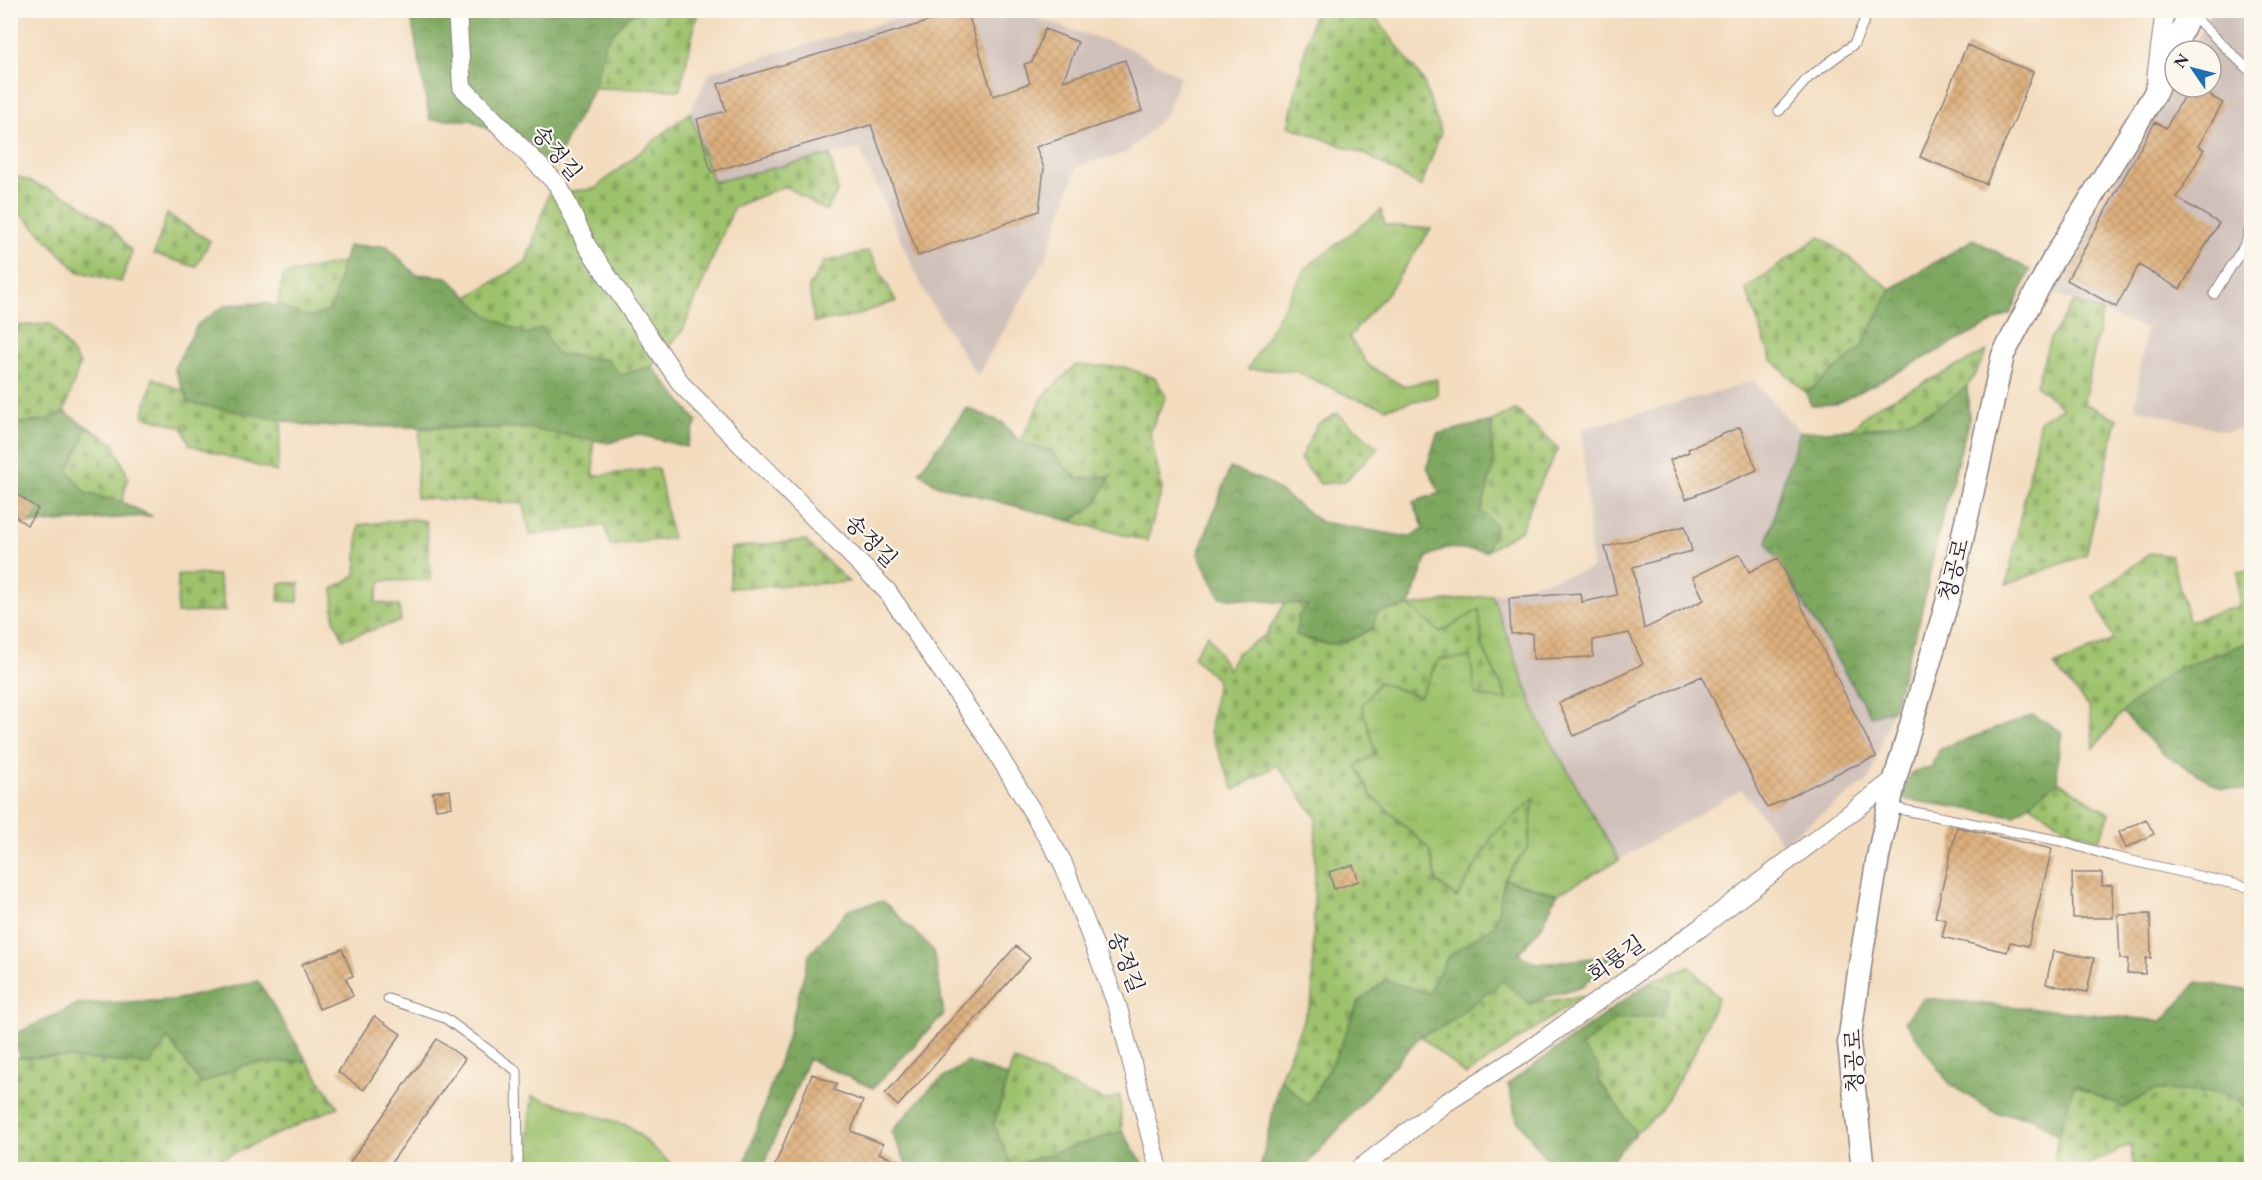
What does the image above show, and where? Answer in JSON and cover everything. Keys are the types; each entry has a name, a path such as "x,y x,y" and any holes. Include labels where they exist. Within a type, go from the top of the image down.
{"street":[{"name":"송정길","path":"457,10 462,87 559,186 587,246 682,385 887,591 988,738 1062,861 1118,1008 1159,1170"},
{"path":"2154,95 2165,10"},
{"name":"청공로","path":"1863,1170 1849,1043 1861,958 1895,779 1951,589 2003,355 2053,260 2154,95 2191,12"},
{"name":"회룡길","path":"1359,1170 1444,1104 1523,1054 1701,928 1895,779"}],"lane":[{"path":"1779,111 1808,78 1854,44 1869,10"},
{"path":"2191,12 2252,73"},
{"path":"2214,294 2246,243 2252,219"},
{"path":"1889,807 2061,841 2115,857 2252,888"},
{"path":"388,999 445,1018 517,1071 518,1162 516,1170"}],"shaded area":[{"path":"925,11 1012,11 1127,47 1180,76 1165,116 1126,153 1077,166 1046,258 977,376 925,293 860,149 713,183 690,112 710,72"},
{"path":"2213,11 2242,11 2251,17 2251,428 2225,431 2135,408 2146,329 2052,293 2163,98 2223,99 2223,39 2197,39"},
{"path":"1752,380 1800,432 1784,479 1870,715 1892,710 1870,779 1782,843 1742,789 1619,860 1537,717 1492,595 1592,569 1582,429 1725,390"}],"green space":[{"path":"653,10 698,11 680,90 594,88 605,43 629,15"},
{"path":"410,11 653,11 629,15 605,43 594,88 564,144 556,166 471,120 430,120"},
{"path":"1314,11 1371,11 1423,80 1441,132 1421,187 1367,155 1288,126"},
{"path":"690,112 713,182 830,155 838,191 826,211 785,186 734,207 683,330 652,366 621,375 607,360 557,354 542,328 525,334 487,315 468,297 526,262 549,193 594,189"},
{"path":"11,174 73,199 111,226 132,252 121,282 77,271 22,214 11,230"},
{"path":"1381,210 1385,225 1431,229 1389,291 1349,337 1369,366 1403,386 1437,379 1437,396 1386,408 1351,397 1295,371 1248,369 1306,268"},
{"path":"167,214 210,241 196,267 154,254"},
{"path":"1820,236 1891,289 1860,349 1806,393 1771,359 1746,289"},
{"path":"1973,239 2030,270 2011,313 1836,404 1811,405 1806,393 1860,349 1891,289"},
{"path":"348,246 387,246 415,274 447,277 487,315 542,327 557,354 607,360 621,375 652,366 697,421 686,447 638,434 609,443 525,428 311,426 189,403 174,368 198,324 226,305 266,303 311,317 330,310"},
{"path":"869,251 896,301 847,318 814,322 809,287 824,262"},
{"path":"343,262 331,310 311,317 277,306 283,275"},
{"path":"2074,302 2102,312 2084,403 2117,419 2086,555 2007,584 2040,420 2063,408 2036,385 2050,339"},
{"path":"51,324 80,364 64,412 47,420 11,424 11,326"},
{"path":"1987,351 1966,387 1940,406 1912,419 1882,427 1850,430 1872,409"},
{"path":"1076,365 1124,367 1155,378 1166,396 1150,432 1162,490 1147,541 1070,521 1093,506 1112,476 1077,479 1051,451 1020,442 1043,397"},
{"path":"153,378 185,392 189,403 282,420 277,472 190,445 182,427 143,416"},
{"path":"1967,386 1969,419 1938,534 1920,619 1892,710 1871,716 1767,543 1784,479 1800,432 1881,428 1927,414"},
{"path":"967,408 1003,423 1020,442 1051,451 1077,479 1113,475 1093,506 1070,521 935,484 919,472"},
{"path":"1516,409 1559,449 1539,485 1521,530 1487,551 1496,525 1481,512 1493,468 1492,421"},
{"path":"64,412 86,426 84,438 68,471 86,493 122,502 151,516 11,525 11,424 47,420"},
{"path":"1337,413 1378,448 1344,482 1320,484 1300,459 1317,425"},
{"path":"1492,421 1493,468 1481,512 1496,525 1487,551 1446,548 1427,557 1409,606 1377,613 1374,628 1353,639 1327,644 1296,635 1298,616 1307,605 1220,597 1198,554 1230,468 1267,482 1321,522 1409,537 1424,529 1413,502 1440,493 1427,467 1437,434"},
{"path":"86,426 114,444 128,477 122,502 86,493 68,471 84,438"},
{"path":"420,428 525,428 593,440 594,476 658,468 672,538 610,546 605,526 530,535 524,504 416,498"},
{"path":"410,519 426,521 431,580 381,581 375,602 399,606 401,621 343,639 334,619 333,589 356,575 359,525"},
{"path":"805,540 849,582 730,588 731,548"},
{"path":"2150,553 2171,556 2189,621 2239,606 2238,572 2251,570 2251,641 2170,672 2122,712 2094,748 2089,707 2054,666 2113,640 2094,596"},
{"path":"178,574 218,575 226,611 177,613"},
{"path":"280,583 299,583 298,602 278,601"},
{"path":"1492,595 1537,717 1619,860 1557,894 1504,879 1528,847 1494,834 1457,898 1437,882 1429,849 1371,795 1356,766 1376,753 1362,706 1379,682 1439,659 1470,658 1508,699 1482,646 1479,611 1440,632 1409,606"},
{"path":"1285,603 1308,605 1298,616 1296,635 1327,644 1344,642 1373,628 1377,613 1409,606 1440,632 1479,610 1482,646 1508,700 1476,695 1470,658 1439,659 1419,697 1379,682 1362,706 1376,753 1356,766 1371,795 1429,849 1437,882 1457,898 1494,834 1534,799 1528,847 1504,879 1495,925 1448,956 1428,993 1386,980 1359,1001 1337,1054 1308,1105 1280,1078 1312,999 1316,817 1277,765 1234,790 1210,731 1217,680 1193,657 1208,634 1228,670 1237,653 1266,635"},
{"path":"2251,641 2251,791 2221,788 2163,754 2122,712 2170,672"},
{"path":"2033,715 2062,732 2057,764 2058,781 2014,816 1901,799 1911,773 1931,767 1940,749"},
{"path":"2058,781 2110,814 2099,840 2066,828 2029,804"},
{"path":"1504,879 1557,894 1542,926 1518,954 1538,964 1619,955 1582,986 1529,1003 1503,982 1444,1026 1420,1036 1303,1169 1260,1170 1280,1078 1308,1105 1337,1054 1359,1001 1386,980 1428,993 1448,956 1494,925"},
{"path":"883,901 934,951 944,1014 873,1088 808,1059 762,1169 743,1169 789,1032 809,955 849,909"},
{"path":"1690,966 1718,997 1697,1048 1660,1112 1636,1133 1599,1080 1598,1065 1581,1047 1617,1019 1662,1016 1671,990 1648,983"},
{"path":"258,981 307,1061 247,1064 201,1084 149,1065 58,1057 20,1057 11,1036 78,1004 174,1000"},
{"path":"1503,981 1529,1003 1583,996 1466,1075 1420,1036 1444,1026"},
{"path":"2197,982 2251,991 2251,1109 2222,1093 2154,1090 2124,1108 2075,1085 2058,1136 2032,1117 1996,1113 1949,1084 1905,1021 1923,998 2162,1021"},
{"path":"1648,983 1671,990 1662,1016 1617,1020 1598,1065 1599,1080 1636,1133 1610,1162 1583,1169 1554,1169 1517,1120 1508,1084"},
{"path":"168,1038 201,1084 247,1064 307,1061 338,1107 214,1162 163,1170 11,1169 11,1058 58,1057 149,1065"},
{"path":"1013,1060 1106,1101 1120,1095 1122,1131 1012,1166 994,1125"},
{"path":"967,1062 1009,1077 994,1125 1012,1166 1122,1131 1142,1162 1138,1170 909,1169 891,1132 933,1085"},
{"path":"2074,1085 2124,1108 2154,1090 2222,1093 2251,1109 2251,1169 2134,1169 2130,1145 2079,1169 2060,1169 2054,1160 2058,1136"},
{"path":"532,1096 629,1126 677,1169 526,1169"}],"building":[{"path":"967,10 993,96 1030,83 1024,64 1032,62 1045,29 1078,42 1063,81 1125,60 1142,111 1036,147 1044,168 1039,211 918,256 871,125 711,172 697,119 726,111 718,84"},
{"path":"1967,45 2033,72 1986,184 1920,157"},
{"path":"2182,99 2216,99 2223,103 2198,146 2204,149 2177,198 2219,223 2180,289 2139,265 2116,307 2067,280 2155,122 2166,128"},
{"path":"1740,427 1757,470 1686,499 1670,460 1689,452 1688,449"},
{"path":"10,489 38,509 27,525 10,513"},
{"path":"1685,526 1692,551 1633,567 1644,629 1704,600 1693,577 1740,554 1749,572 1778,558 1876,757 1846,769 1767,808 1702,676 1574,736 1559,703 1643,664 1629,633 1593,640 1593,657 1533,659 1532,633 1511,634 1509,598 1581,593 1582,602 1617,595 1605,547"},
{"path":"450,790 452,807 436,809 433,792"},
{"path":"2146,819 2154,834 2126,848 2119,832"},
{"path":"1957,827 2052,849 2028,946 2010,942 2007,952 1942,937 1946,920 1935,917"},
{"path":"1353,865 1359,881 1334,889 1329,872"},
{"path":"2072,873 2102,873 2102,886 2112,885 2113,918 2073,918"},
{"path":"2150,914 2151,958 2146,958 2145,974 2127,973 2128,959 2120,959 2118,915"},
{"path":"1016,946 1030,958 898,1106 885,1094"},
{"path":"342,949 353,976 346,978 353,996 319,1009 302,964"},
{"path":"2053,951 2094,958 2087,992 2046,984"},
{"path":"374,1016 401,1034 364,1090 338,1072"},
{"path":"437,1039 465,1059 386,1170 361,1170 350,1162"},
{"path":"812,1074 837,1084 834,1090 863,1101 851,1131 883,1144 879,1153 917,1170 773,1170"}]}
